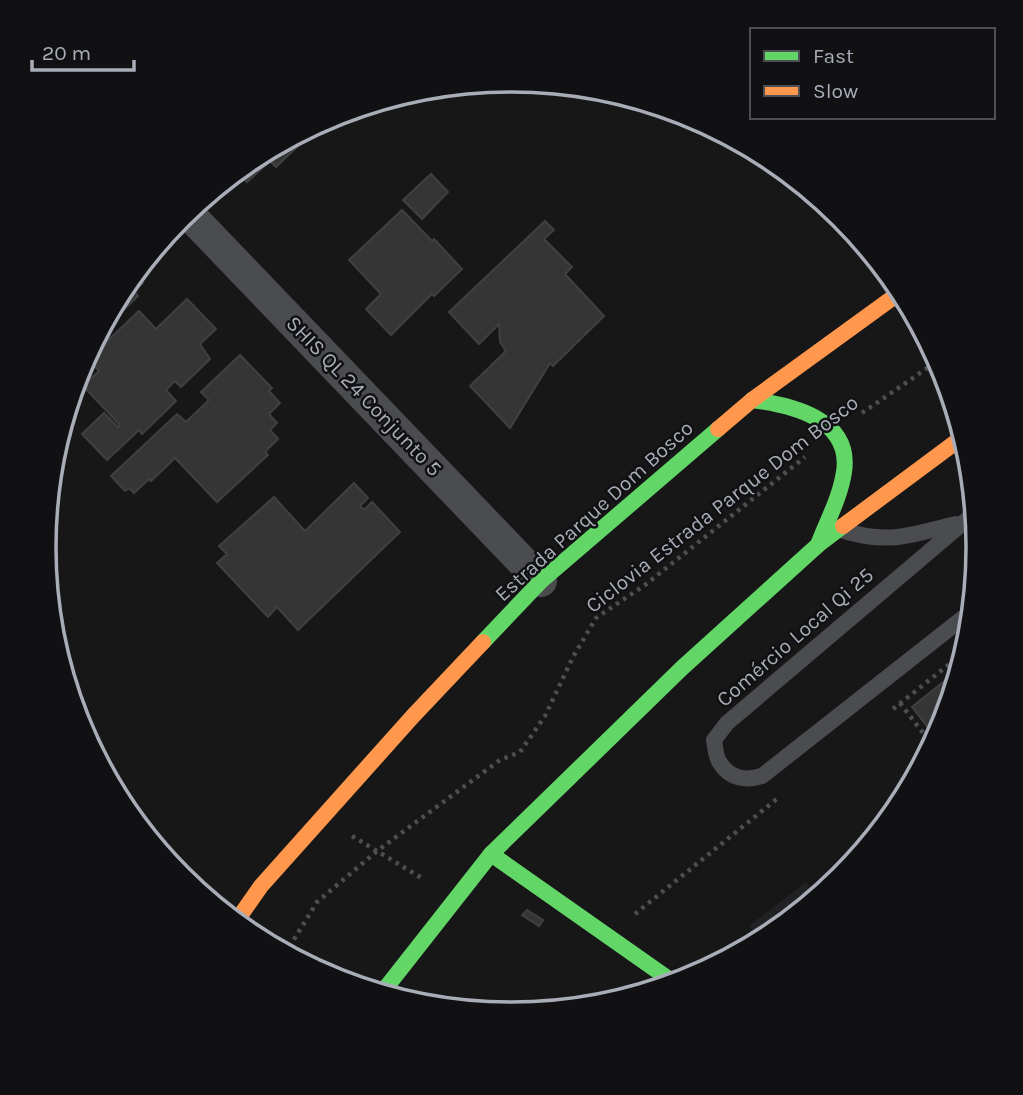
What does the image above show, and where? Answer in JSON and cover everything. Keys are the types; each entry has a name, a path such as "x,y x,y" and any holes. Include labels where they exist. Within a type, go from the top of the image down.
{"main road":[{"name":"Estrada Parque Dom Bosco","path":"241,914 261,886 413,716 541,581 752,400 892,298"},
{"path":"752,400 784,404 813,414 835,433 845,460 841,483 818,545"},
{"path":"388,985 491,854 682,668 818,545 954,443"},
{"path":"491,854 665,976"}],"street":[{"name":"SHIS QL 24 Conjunto 5","path":"195,220 541,581"}],"lane":[{"name":"Comércio Local Qi 25","path":"961,620 762,776 749,780 736,777 719,762 714,740 727,723 966,519"},
{"path":"839,529 866,538 893,539 959,524"}],"path":[{"name":"Ciclovia Estrada Parque Dom Bosco","path":"290,945 317,902 377,852 500,760 520,752 545,716 573,657 596,618 645,585 835,433 929,367"},
{"path":"891,710 951,663"},
{"path":"900,703 926,736"},
{"path":"626,921 789,790"},
{"path":"322,818 456,899"}],"shaded area":[{"path":"806,882 812,890 756,931 749,926"}],"building":[{"path":"299,145 276,167 270,161"},
{"path":"268,163 247,182 244,179"},
{"path":"431,174 448,192 422,219 403,200"},
{"path":"402,210 462,269 434,296 432,294 391,335 366,309 381,294 349,260"},
{"path":"545,221 554,230 544,239 572,267 565,274 604,316 553,366 550,363 510,428 470,386 506,351 500,342 499,324 479,344 449,312"},
{"path":"135,292 138,296 122,311"},
{"path":"187,299 216,329 200,344 210,359 181,387 175,381 166,390 176,401 142,434 139,430 107,460 82,434 104,413 118,427 120,425 85,388 88,382 99,371 94,366 104,344 139,311 156,329"},
{"path":"240,355 272,388 269,391 280,403 269,414 277,423 270,430 278,439 265,452 268,455 217,502 175,458 134,493 129,488 125,491 111,476 177,414 186,422 209,400 201,392"},
{"path":"354,483 368,498 360,506 364,510 372,502 400,532 298,630 277,607 268,617 217,563 227,554 219,546 274,497 305,531"},
{"path":"947,679 929,729 912,707"},
{"path":"527,910 543,920 539,926 522,915"}],"traffic: fast":[{"path":"752,400 801,411 829,427 839,439 844,454 844,472 818,545"},
{"path":"483,642 541,581 718,429"},
{"path":"388,985 491,854 682,668 818,545 843,526"},
{"path":"491,854 665,976"}],"traffic: slow":[{"path":"718,429 752,400 892,298"},
{"path":"843,526 954,443"},
{"path":"241,914 261,886 483,642"}]}
